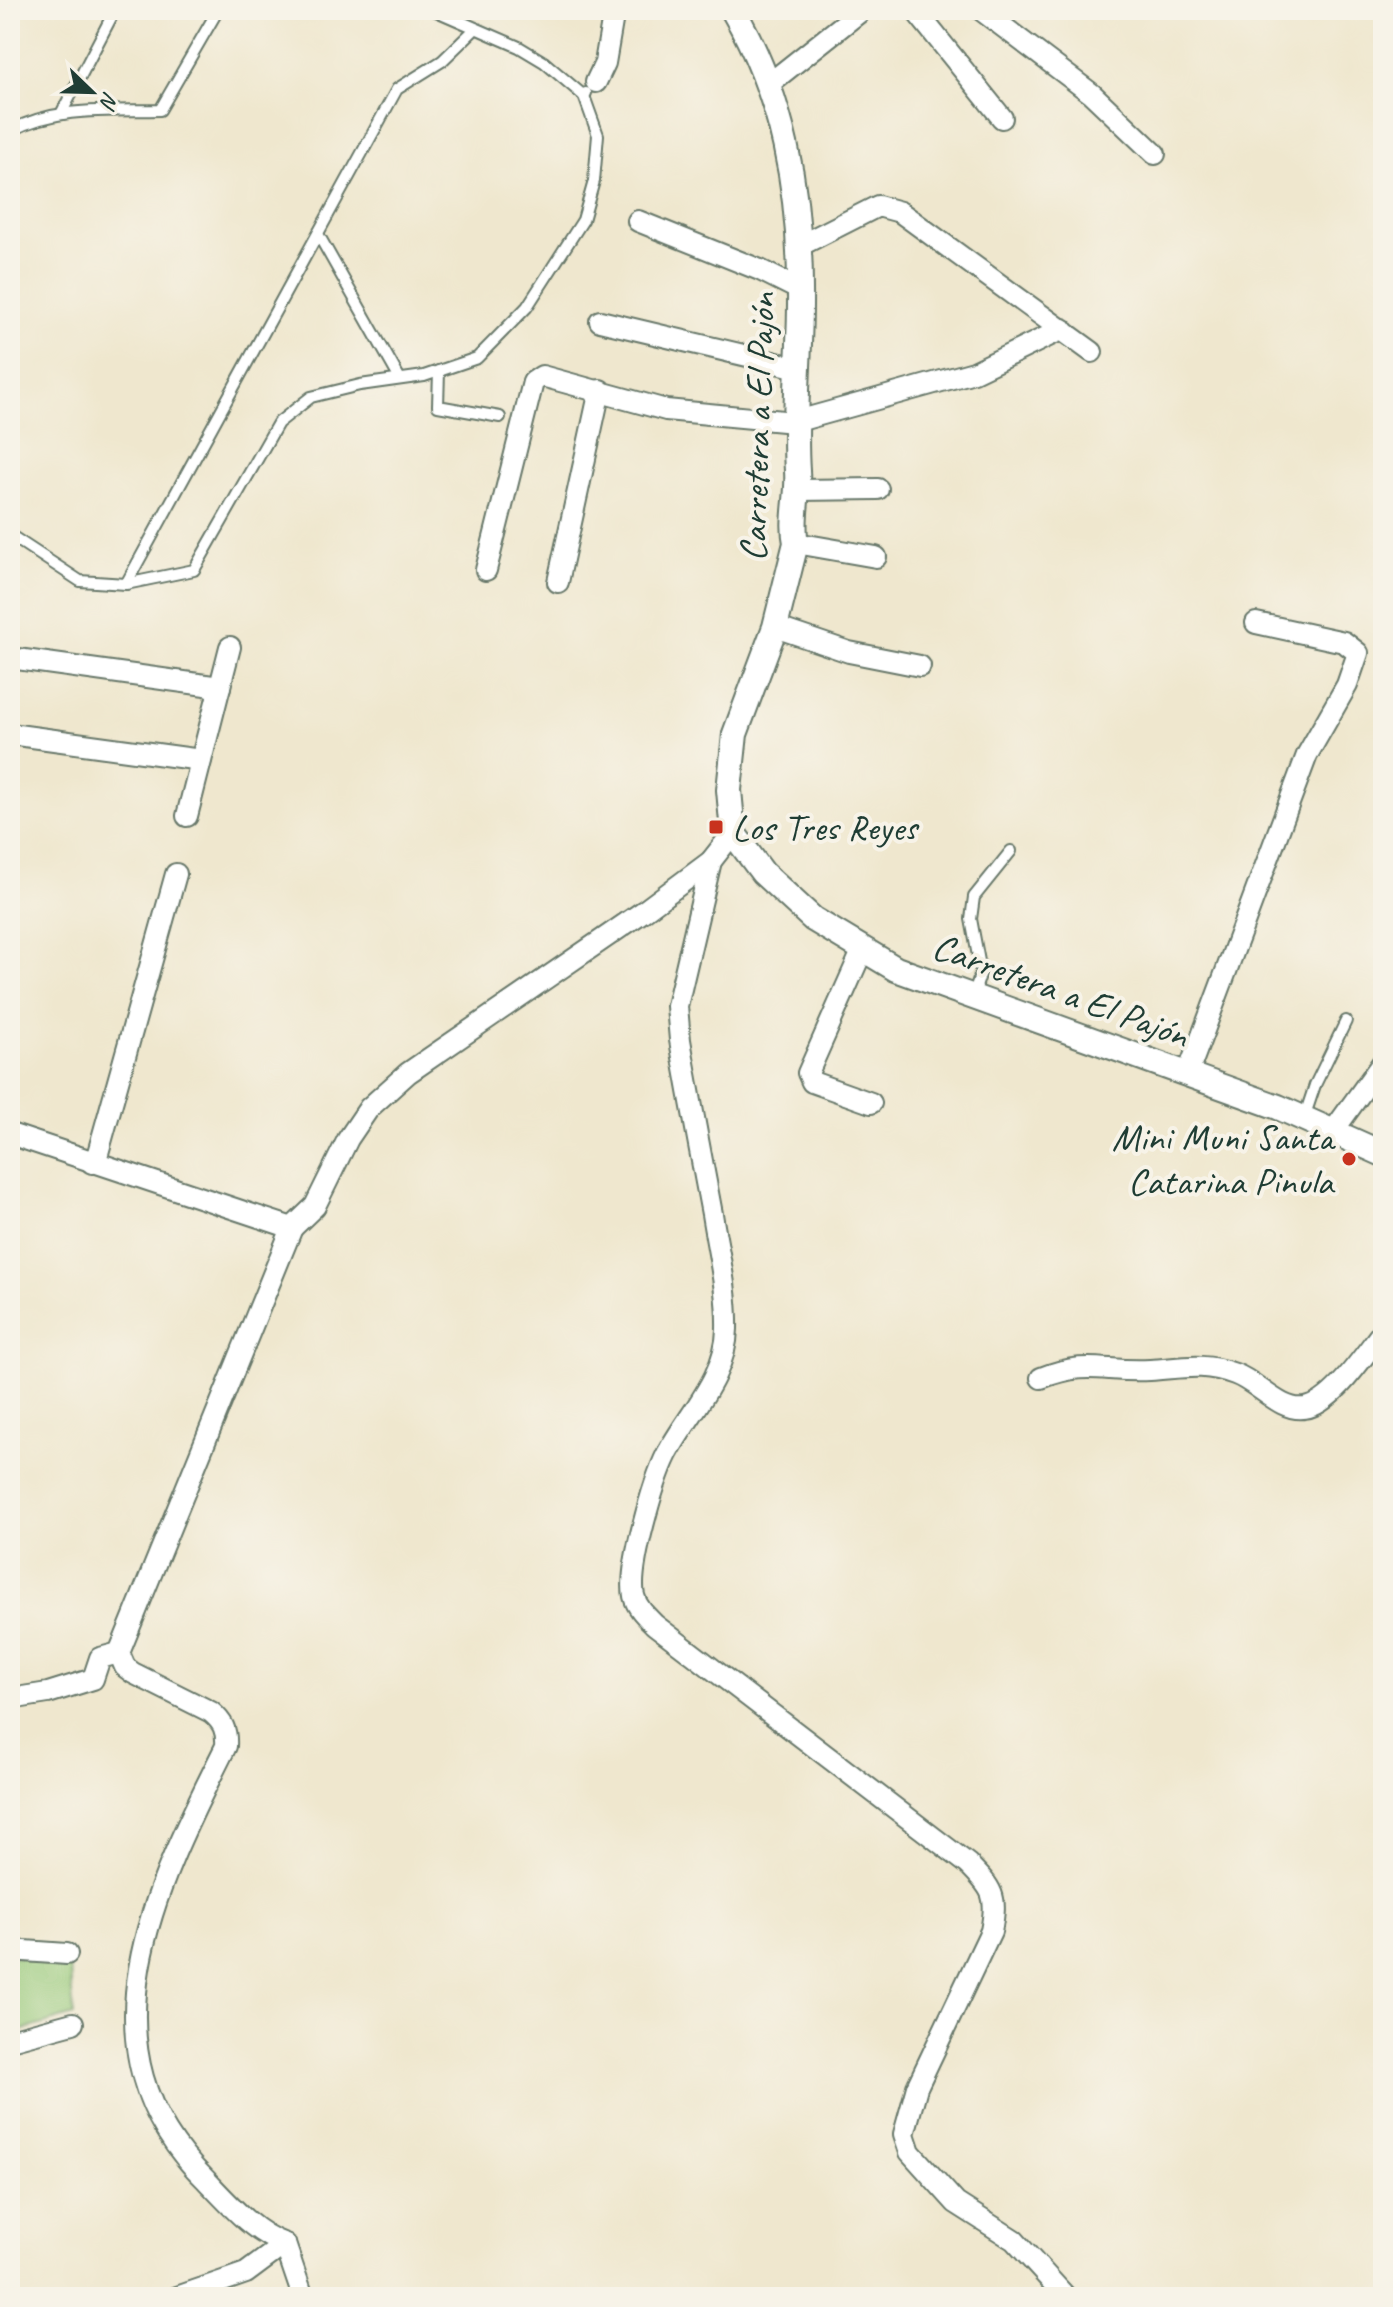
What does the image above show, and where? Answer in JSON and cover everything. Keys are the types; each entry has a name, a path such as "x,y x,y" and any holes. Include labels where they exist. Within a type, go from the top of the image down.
{"street":[{"path":"590,89 605,63 614,10"},
{"name":"Carretera a El Pajón","path":"733,10 770,83 794,181 800,290 794,422 798,490 796,543 775,627 735,734 729,790 733,833 787,897 813,919 896,969 1188,1073 1334,1130 1383,1154"},
{"path":"770,83 862,10"},
{"path":"915,10 1002,118"},
{"path":"981,10 1092,94 1155,154"},
{"path":"799,246 878,206 888,207 1092,352"},
{"path":"638,221 760,270 800,290"},
{"path":"600,321 798,368"},
{"path":"486,570 533,382 542,376 666,410 794,422 974,372 1063,329"},
{"path":"558,582 600,390"},
{"path":"798,490 878,489"},
{"path":"796,543 876,557"},
{"path":"1188,1073 1307,755 1347,685 1358,653 1344,642 1256,623"},
{"path":"775,627 849,652 920,666"},
{"path":"187,816 230,647"},
{"path":"10,658 220,687"},
{"path":"10,734 201,760"},
{"path":"285,2244 266,2237 188,2163 163,2128 145,2089 136,2052 137,1963 159,1890 226,1746 227,1737 219,1719 211,1712 133,1673 125,1667 119,1653 292,1228 315,1206 348,1139 369,1108 408,1073 644,911 711,861 733,833"},
{"path":"711,861 677,1006 680,1040 725,1285 727,1332 719,1367 703,1400 668,1454 652,1492 633,1581 634,1598 642,1613 655,1625 968,1864 988,1884 996,1905 991,1931 917,2087 904,2134 910,2152 956,2203 1014,2240 1066,2297"},
{"path":"92,1163 98,1153 176,874"},
{"path":"863,949 808,1073 812,1082 871,1103"},
{"path":"1334,1130 1383,1062"},
{"path":"10,1134 292,1228"},
{"path":"1041,1378 1068,1368 1090,1365 1151,1370 1186,1364 1239,1376 1293,1408 1308,1408 1323,1400 1347,1376 1383,1331"},
{"path":"10,1699 48,1693 93,1679 100,1658 119,1653"},
{"path":"10,1950 67,1954"},
{"path":"10,2040 73,2023"},
{"path":"177,2297 246,2273 285,2244"},
{"path":"285,2244 303,2297"}],"lane":[{"path":"62,112 115,10"},
{"path":"10,131 32,119 62,112 160,110 218,10"},
{"path":"10,535 80,581 126,584 194,570 278,423 311,397 439,371 477,358 527,307 583,220 594,181 598,135 590,89 500,37 434,10"},
{"path":"126,584 397,89 442,61 475,29"},
{"path":"318,234 400,379"},
{"path":"439,371 438,406 500,417"},
{"path":"973,998 981,972 971,919 974,897 1011,851"},
{"path":"1304,1118 1346,1021"}],"green space":[{"path":"10,1956 69,1960 74,2015 10,2034"}],"place":[{"name":"Los Tres Reyes","path":"716,827"},
{"name":"Mini Muni Santa Catarina Pinula","path":"1349,1159"}]}
